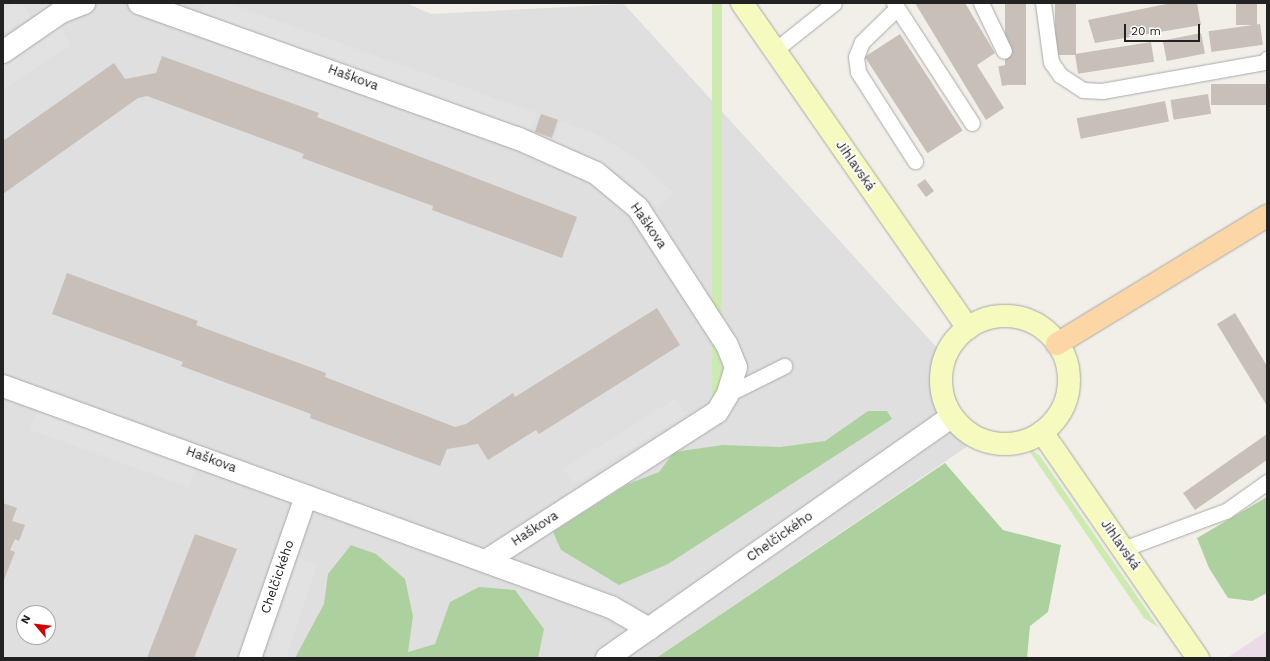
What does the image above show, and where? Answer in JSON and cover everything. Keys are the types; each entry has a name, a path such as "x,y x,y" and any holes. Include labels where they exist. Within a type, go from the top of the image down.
{"main road":[{"name":"Jihlavská","path":"742,3 968,328"},
{"path":"1057,344 1267,216"},
{"path":"994,318 1016,318 1037,326 1057,344 1067,367 1067,392 1058,414 1042,432 1020,442 997,444 975,437 952,416 942,393 942,369 951,346 968,328 994,318"},
{"name":"Jihlavská","path":"1042,432 1198,658"}],"street":[{"path":"3,52 61,12 84,3"},
{"name":"Haškova","path":"139,3 517,138 596,172 638,208 727,345 736,367 728,394 717,412 486,561"},
{"name":"Haškova","path":"3,386 611,607 649,629"},
{"name":"Chelčického","path":"607,658 952,416"},
{"name":"Chelčického","path":"250,658 306,496"}],"lane":[{"path":"775,50 834,3"},
{"path":"981,3 1004,51"},
{"path":"1043,3 1051,62 1060,75 1084,90 1102,91 1265,62 1267,59"},
{"path":"915,161 858,72 856,57 862,42 896,5 972,123"},
{"path":"728,394 784,366"},
{"path":"1122,549 1226,511 1267,482"}],"shaded area":[{"path":"3,3 406,3 431,14 624,4 940,351 971,444 656,658 3,658"},
{"path":"15,3 21,3 30,16 3,34 3,11"},
{"path":"204,3 228,3 537,113 529,133 199,16"},
{"path":"60,26 71,45 3,90 3,64"},
{"path":"561,121 598,135 638,160 673,193 657,208 625,178 589,155 552,141"},
{"path":"676,398 686,414 573,485 563,468"},
{"path":"37,410 196,468 189,488 30,430"},
{"path":"298,558 317,564 287,658 266,658"},
{"path":"1267,631 1267,658 1227,658"}],"green space":[{"path":"712,3 722,3 722,425 712,425"},
{"path":"868,411 887,411 892,419 668,564 619,585 561,550 553,532 628,484 659,472 674,452 723,445 780,447 825,441"},
{"path":"1025,445 1040,456 1159,628 1144,618"},
{"path":"945,463 1003,530 1061,545 1048,612 1030,626 1027,658 656,658"},
{"path":"1267,497 1267,593 1252,601 1228,598 1209,568 1197,538"},
{"path":"351,545 376,554 405,579 413,616 408,652 435,644 450,602 479,587 515,590 544,629 538,658 295,658 324,604 328,574"}],"building":[{"path":"915,3 965,3 995,53 977,65 1004,108 986,120"},
{"path":"1005,3 1026,3 1026,85 1005,85"},
{"path":"1055,3 1076,3 1076,55 1055,55"},
{"path":"1171,3 1197,3 1201,25 1095,43 1088,20"},
{"path":"1236,3 1257,3 1257,25 1236,25"},
{"path":"1260,24 1263,45 1211,52 1209,31"},
{"path":"1201,33 1205,54 1167,61 1163,40"},
{"path":"900,34 963,130 927,153 865,57"},
{"path":"1151,42 1154,62 1078,74 1075,54"},
{"path":"162,56 319,113 317,117 577,217 562,258 432,210 433,206 302,158 304,154 147,96 138,98 3,194 3,141 114,63 125,79 156,73"},
{"path":"1011,64 1015,84 1002,86 998,66"},
{"path":"1211,84 1267,84 1267,105 1211,105"},
{"path":"1208,94 1211,114 1174,120 1170,100"},
{"path":"1165,101 1169,122 1081,139 1077,118"},
{"path":"541,114 558,120 552,138 535,132"},
{"path":"925,179 934,191 926,197 917,185"},
{"path":"67,273 198,321 196,325 326,373 325,377 455,427 466,424 513,393 515,397 657,308 680,345 539,434 536,430 488,460 478,444 447,449 440,466 310,418 311,414 181,366 183,362 52,314"},
{"path":"1235,313 1267,366 1267,406 1217,324"},
{"path":"1267,434 1267,460 1195,510 1183,493"},
{"path":"3,503 17,508 12,521 25,525 19,541 15,539 10,550 15,552 4,580"},
{"path":"195,534 237,549 194,658 147,658"}]}
